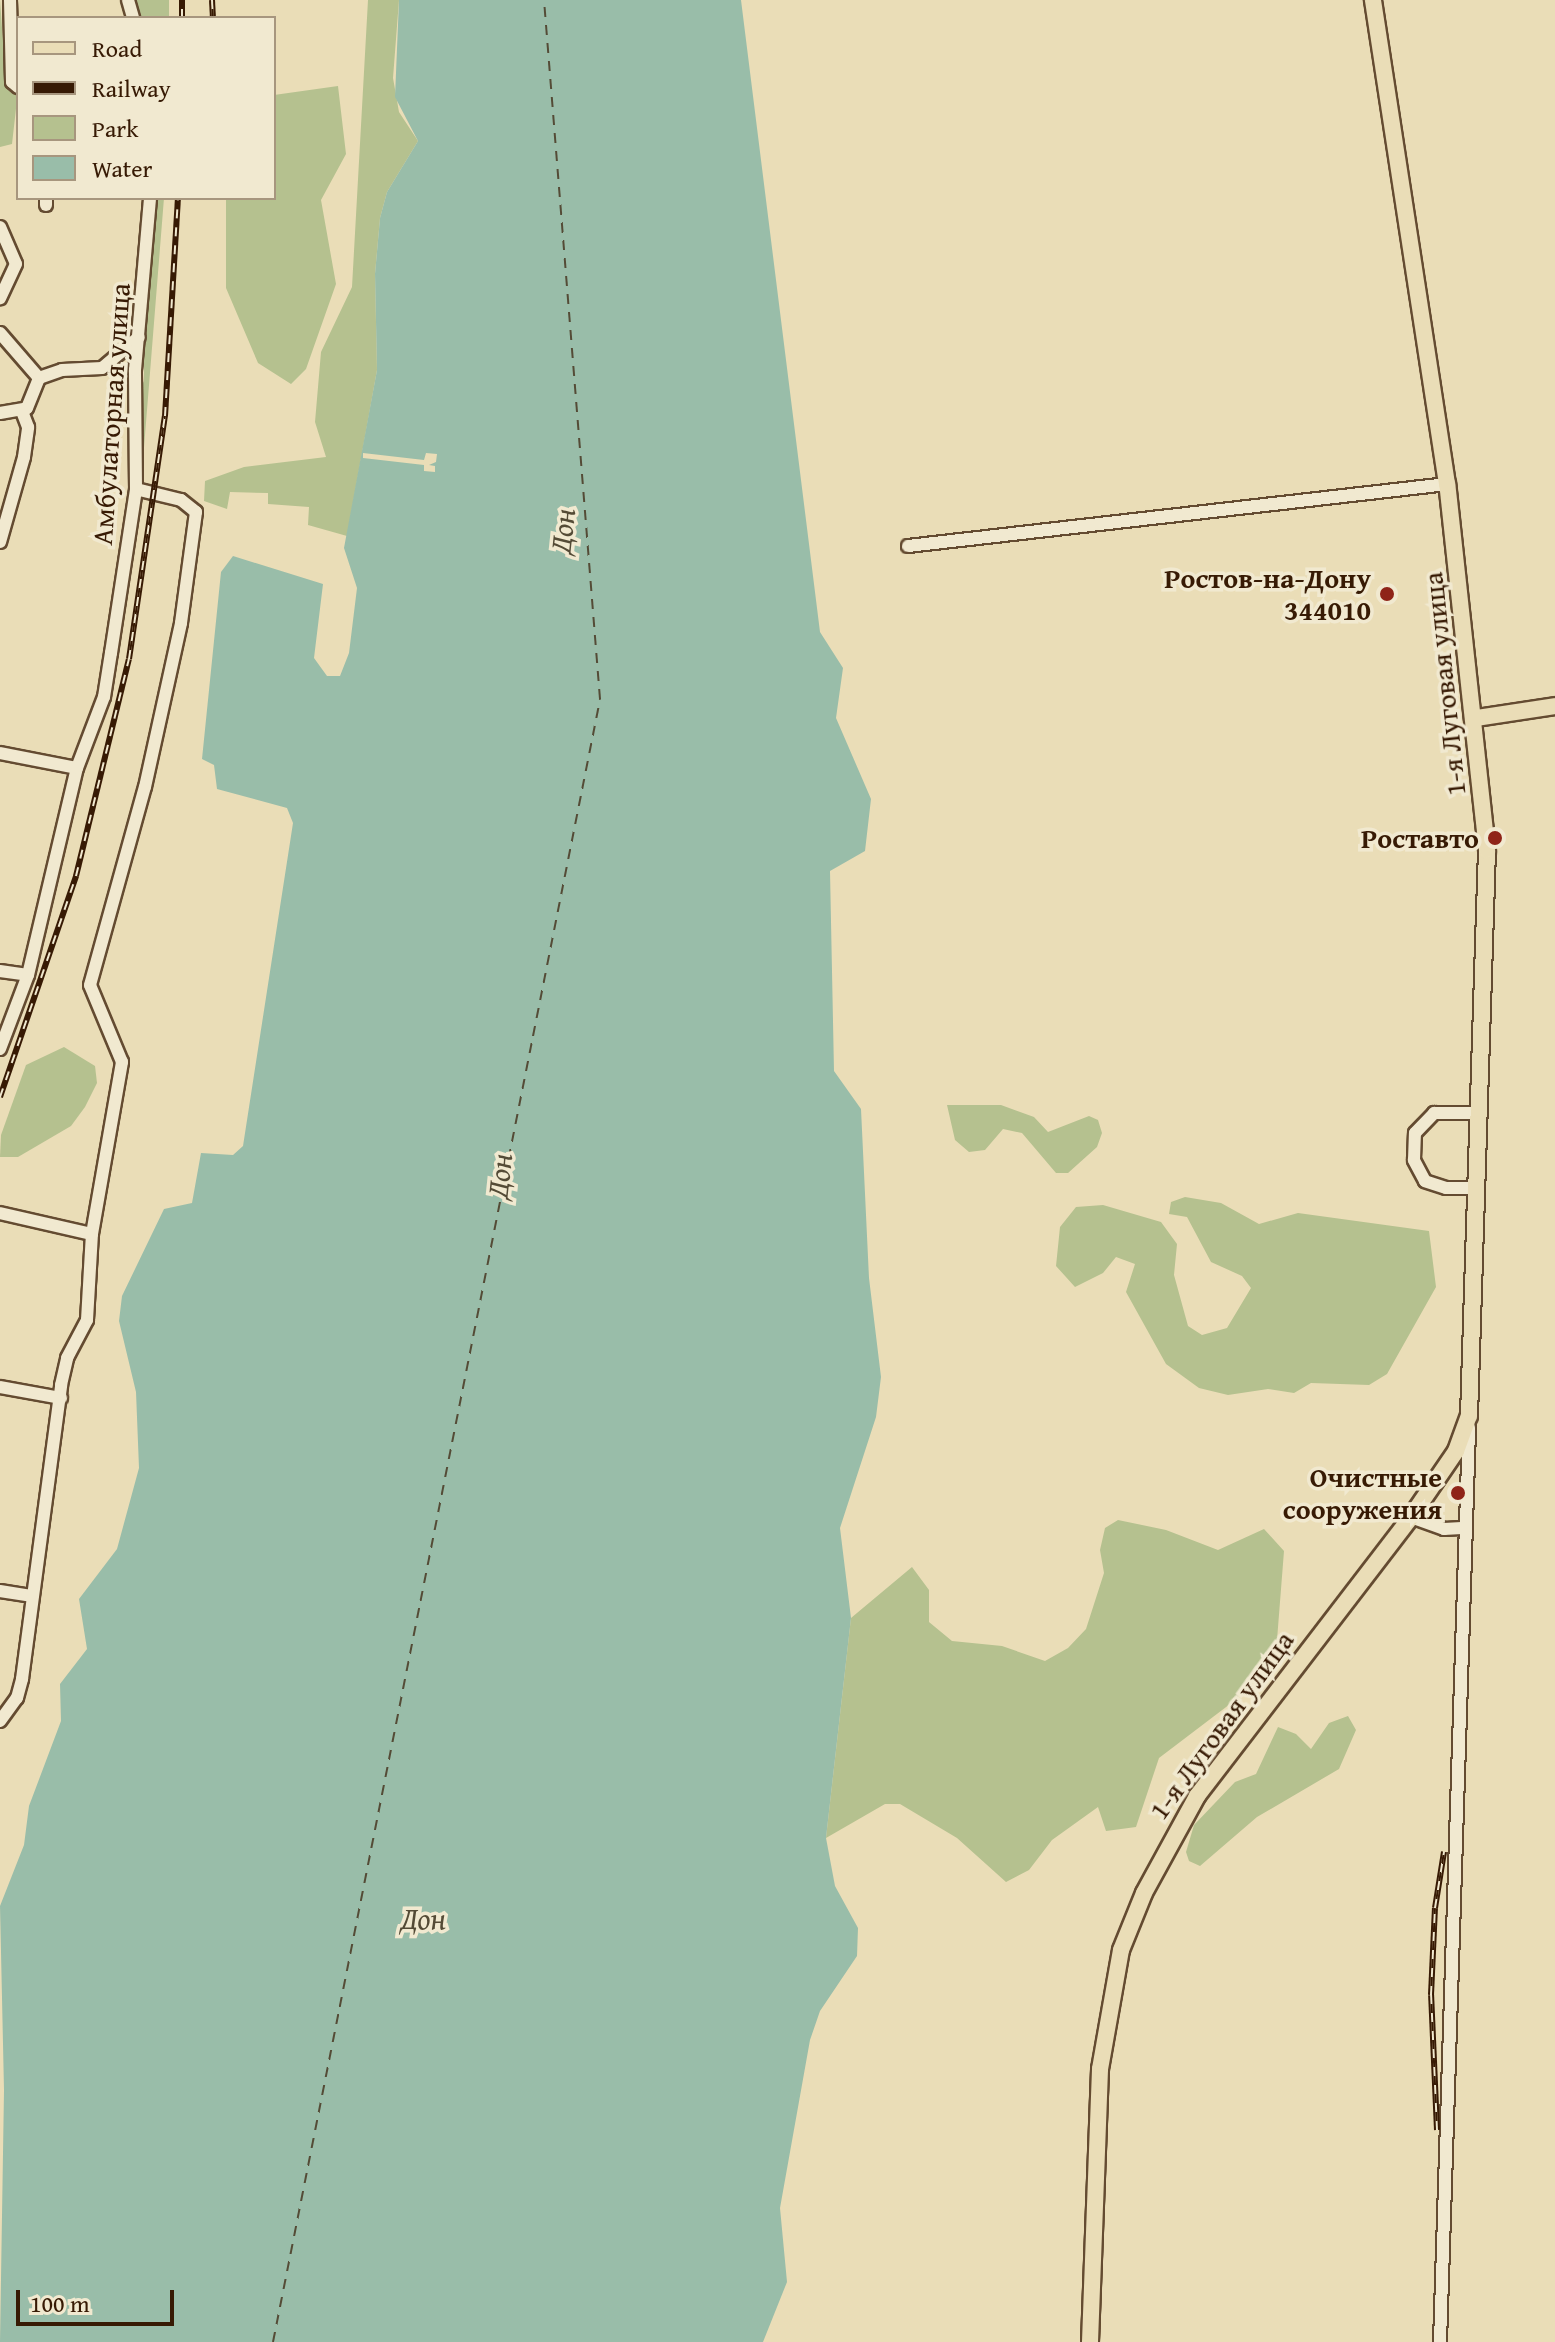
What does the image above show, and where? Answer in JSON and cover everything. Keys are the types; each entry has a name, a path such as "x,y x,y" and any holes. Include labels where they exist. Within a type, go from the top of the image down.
{"main road":[{"name":"1-я Луговая улица","path":"1090,2342 1100,2069 1121,1950 1169,1840 1197,1796 1411,1517 1456,1451 1469,1416 1487,850 1477,718 1447,484 1373,0"},
{"path":"1477,718 1555,706"}],"street":[{"path":"10,0 12,82 16,85"},
{"name":"Амбулаторная улица","path":"0,1049 28,975 77,768 104,697 136,489 139,337 150,200"},
{"path":"0,227 8,238 16,264 0,298"},
{"path":"0,333 39,378"},
{"path":"39,378 102,368 139,337"},
{"path":"0,542 24,457 28,427 22,411 39,378"},
{"path":"0,413 22,411"},
{"path":"908,546 1447,484"},
{"path":"0,1721 17,1698 67,1358 87,1320 92,1234 122,1062 90,985 145,787 181,623 196,512 181,500 136,489"},
{"path":"0,753 77,768"},
{"path":"0,971 28,975"},
{"path":"1477,1188 1446,1188 1425,1181 1414,1160 1415,1133 1434,1113 1480,1113"},
{"path":"0,1213 92,1234"},
{"path":"0,1387 61,1398"},
{"name":"1-я Луговая улица","path":"1440,2342 1469,1416"},
{"path":"1411,1517 1444,1529 1466,1528"},
{"path":"0,1591 33,1596"}],"green space":[{"path":"0,0 6,83 16,90 16,109 12,144 0,147"},
{"path":"128,0 169,0 169,16 128,16"},
{"path":"368,0 399,0 393,78 399,112 418,141 387,192 380,218 375,274 377,370 347,536 308,525 309,507 268,504 268,493 230,492 227,509 204,501 205,481 244,467 326,457 315,422 321,352 352,287"},
{"path":"338,86 346,154 321,200 336,284 306,369 291,384 258,363 226,288 226,200 276,200 276,95"},
{"path":"150,200 164,200 141,485 137,395 144,381 144,359 138,345"},
{"path":"64,1047 95,1066 97,1083 85,1107 71,1126 18,1157 0,1157 1,1135 26,1065"},
{"path":"947,1105 1001,1105 1034,1117 1048,1132 1089,1116 1098,1120 1102,1133 1097,1147 1068,1173 1056,1173 1022,1133 1003,1129 985,1150 969,1152 955,1140"},
{"path":"1185,1197 1221,1203 1259,1224 1298,1213 1429,1231 1436,1287 1387,1374 1369,1385 1311,1383 1294,1393 1268,1389 1228,1395 1199,1388 1166,1364 1126,1292 1135,1264 1116,1257 1103,1273 1075,1287 1056,1266 1060,1227 1076,1207 1103,1205 1161,1222 1177,1244 1174,1275 1188,1326 1202,1335 1227,1328 1251,1288 1242,1276 1211,1262 1187,1217 1169,1214 1171,1202"},
{"path":"1118,1520 1166,1530 1218,1550 1264,1529 1284,1551 1277,1640 1263,1668 1234,1701 1159,1758 1136,1827 1106,1831 1098,1807 1052,1840 1029,1870 1006,1882 957,1838 900,1804 885,1804 826,1838 851,1618 912,1567 929,1590 929,1622 952,1641 1002,1646 1045,1661 1068,1648 1086,1629 1104,1573 1100,1550 1105,1528"},
{"path":"1348,1716 1356,1730 1339,1769 1257,1817 1200,1866 1189,1861 1186,1852 1194,1825 1235,1782 1256,1774 1278,1727 1296,1734 1311,1749 1329,1723"}],"water":[{"name":"Дон","path":"399,0 741,0 820,632 843,668 836,718 871,799 865,851 830,871 834,1071 861,1109 869,1278 881,1377 876,1417 840,1528 851,1618 826,1838 835,1886 858,1928 857,1956 820,2011 810,2040 780,2208 787,2282 763,2342 0,2342 4,2090 0,1906 24,1845 29,1806 61,1721 60,1684 87,1649 79,1599 117,1549 139,1468 136,1392 119,1321 122,1296 164,1209 192,1203 201,1153 233,1155 243,1146 293,823 287,808 217,789 214,765 202,759 221,572 233,556 323,584 314,658 327,676 340,676 349,653 357,588 344,548 377,370 375,274 380,218 387,192 418,141 395,97"}],"pier":[{"path":"363,453 424,460 426,453 437,454 436,462 429,465 435,466 435,472 424,471 424,465 363,458"}],"ferry route":[{"path":"273,2342 600,699 544,0"}],"railway":[{"path":"182,0 182,16"},
{"path":"212,0 213,16"},
{"path":"0,1097 76,876 129,659 165,416 178,200"},
{"path":"1437,2130 1431,1995 1435,1908 1444,1852"}],"place":[{"name":"Ростов-на-Дону 344010","path":"1387,594"},
{"name":"Роставто","path":"1495,838"},
{"name":"Очистные сооружения","path":"1458,1493"}]}
